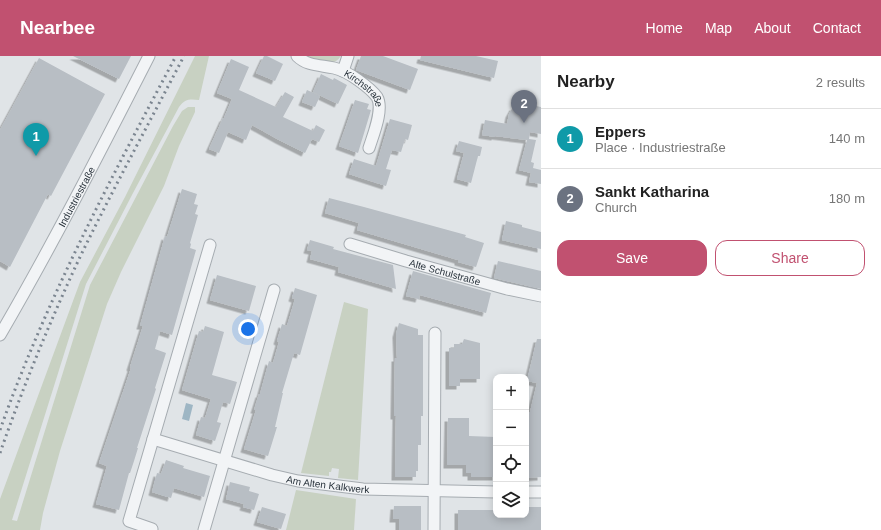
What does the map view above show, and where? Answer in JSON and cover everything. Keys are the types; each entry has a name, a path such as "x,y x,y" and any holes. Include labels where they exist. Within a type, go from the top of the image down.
{"street":[{"name":"Industriestraße","path":"0,335 33,278 149,56"},
{"path":"296,56 309,64 343,71"},
{"name":"Kirchstraße","path":"348,56 343,71 363,83 377,97 380,105 369,148"},
{"name":"Alte Schulstraße","path":"350,244 500,287 541,296"},
{"path":"152,529 129,521 210,245"},
{"path":"204,530 274,290"},
{"path":"434,530 435,333"},
{"name":"Am Alten Kalkwerk","path":"153,439 298,482 363,489 493,492"},
{"path":"529,492 541,492"}],"green space":[{"path":"195,56 209,56 199,100 188,100 183,102 179,107 86,284 12,520 17,521 90,285 173,126 182,111 188,107 195,107 195,112 179,146 164,186 121,272 107,304 60,451 43,513 40,530 0,530 0,499 80,282 125,197"},
{"path":"307,56 341,56 336,61 325,62"},
{"path":"344,302 368,309 358,480 338,478 339,469 332,468 331,472 329,472 329,476 301,473"},
{"path":"296,490 356,499 354,530 286,530"}],"water":[{"path":"186,403 193,405 189,421 182,419"}],"building":[{"path":"73,56 131,56 119,79"},
{"path":"264,56 283,64 275,81 256,73"},
{"path":"361,56 383,56 418,69 410,90 356,70"},
{"path":"421,56 476,56 498,61 494,78 420,60"},
{"path":"39,58 105,94 51,196 48,194 10,267 0,261 0,130"},
{"path":"231,59 249,67 239,90 276,107 285,92 294,97 283,117 313,131 316,125 325,130 319,142 312,139 305,153 252,125 246,140 228,132 219,153 209,149 232,99 217,93"},
{"path":"321,74 333,80 334,78 347,85 338,104 313,92"},
{"path":"307,90 320,96 315,107 302,102"},
{"path":"355,100 369,104 367,109 371,110 358,153 339,146"},
{"path":"525,104 541,107 541,134 530,132 529,139 536,140 531,162 534,163 533,168 541,170 541,184 529,182 531,173 519,170 527,140 482,135 485,120 507,124 509,114 513,107 524,108"},
{"path":"390,119 412,125 408,140 405,139 401,152 392,150 386,169 391,170 386,186 349,174 354,159 376,166"},
{"path":"459,141 482,147 471,183 457,179 464,153 456,151"},
{"path":"182,189 197,194 194,204 198,205 195,214 198,215 190,243 190,248 196,250 172,335 160,331 155,349 166,353 119,510 96,504 107,466 99,463 131,368 130,367 143,326 140,326 165,236 167,237"},
{"path":"329,198 466,235 465,237 484,243 476,267 458,262 458,260 357,230 359,223 325,213"},
{"path":"506,221 541,232 541,249 502,240"},
{"path":"310,240 334,247 333,249 393,265 396,289 338,272 339,267 310,259 312,251 307,250"},
{"path":"498,261 541,271 541,289 494,278"},
{"path":"413,271 491,293 486,313 420,295 419,299 406,296"},
{"path":"217,275 256,286 249,311 210,300"},
{"path":"295,288 317,295 300,355 294,353 282,393 275,427 277,427 268,456 244,449 269,361 273,363 282,324 287,326 295,299 292,298"},
{"path":"399,323 418,329 418,335 423,335 423,416 421,416 421,445 418,445 418,471 416,471 416,477 395,477 395,358 397,358 396,334"},
{"path":"205,326 224,332 212,375 237,382 230,404 223,402 217,422 221,423 215,441 196,435 201,417 205,418 211,399 182,390 199,331 203,332"},
{"path":"464,339 480,343 480,379 460,379 460,386 449,386 449,348 454,348 454,344 462,344"},
{"path":"537,339 541,339 541,477 529,478 529,412 537,383 529,381 529,374"},
{"path":"448,418 469,418 469,436 493,437 493,477 471,477 471,473 466,473 466,465 447,465"},
{"path":"166,460 184,466 183,468 210,476 204,497 174,488 171,498 152,492 157,473 161,474"},
{"path":"230,482 250,487 249,491 259,494 254,510 243,507 244,504 226,499"},
{"path":"394,506 421,506 421,530 399,530 399,519 393,519"},
{"path":"262,507 286,514 281,529 257,522"},
{"path":"529,507 541,507 541,530 458,530 458,510 493,510 493,518 529,518"}],"railway":[{"path":"0,430 38,334 81,240 176,56"},
{"path":"0,453 37,354 80,257 184,56"}],"place":[{"name":"Sankt Katharina","path":"524,123"},
{"name":"Eppers","path":"36,156"}]}
